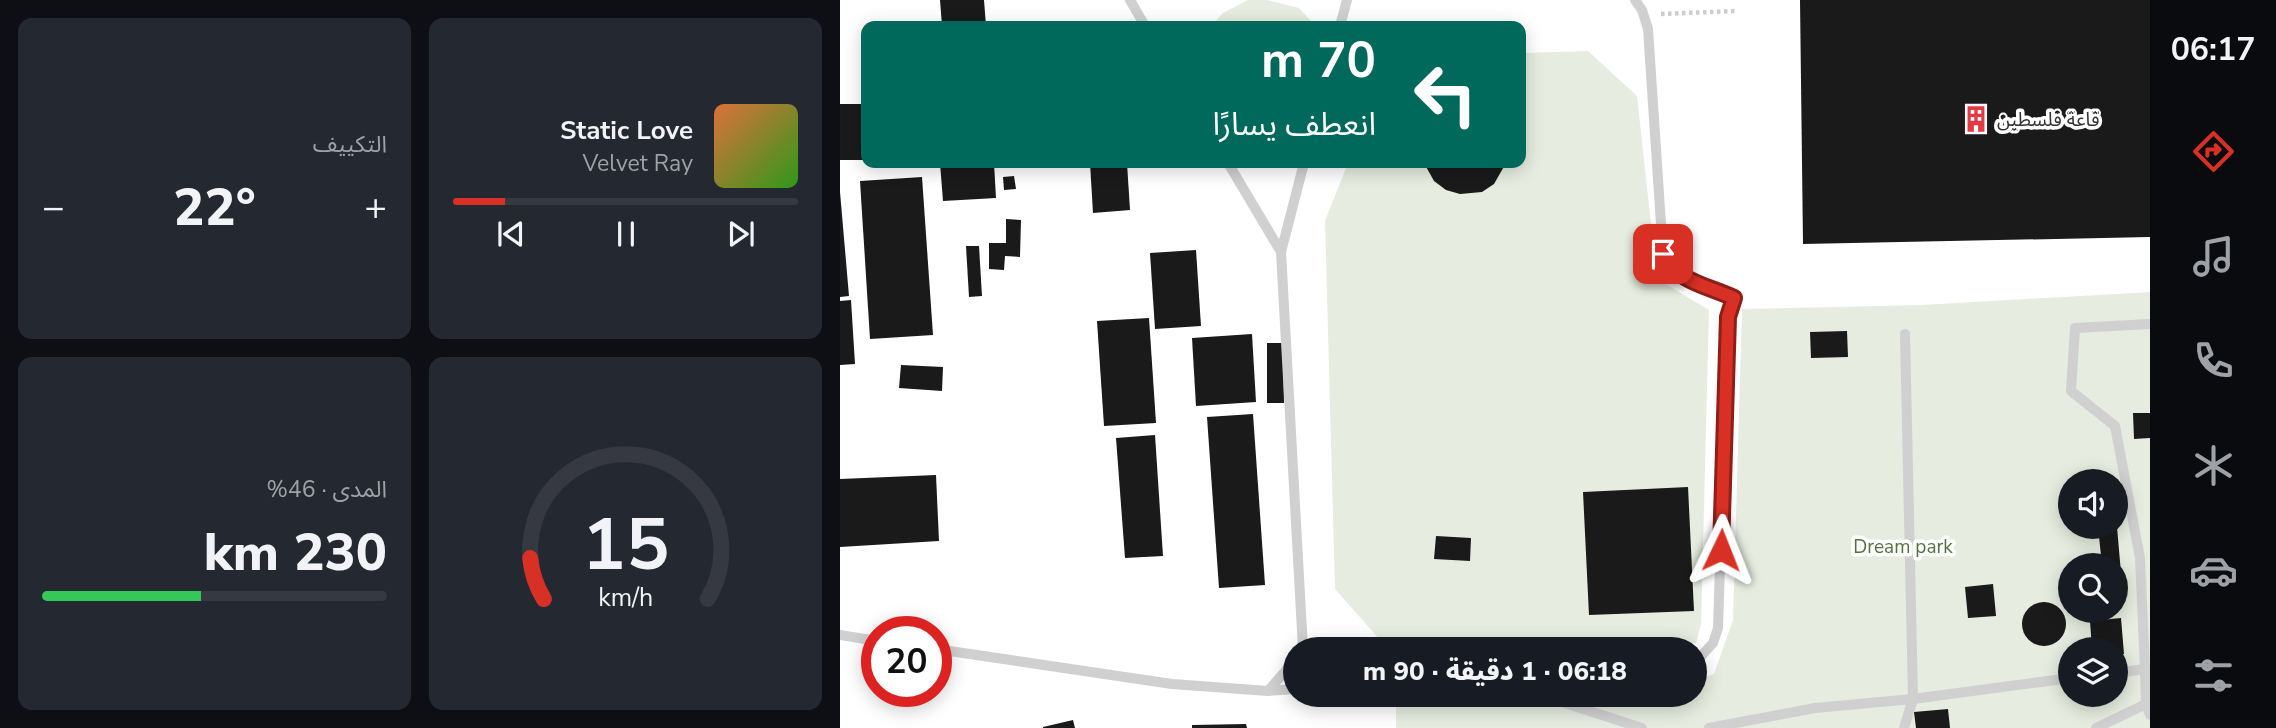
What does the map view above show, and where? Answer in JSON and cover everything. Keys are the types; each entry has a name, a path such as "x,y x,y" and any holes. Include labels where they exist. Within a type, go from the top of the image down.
{"lane":[{"path":"1130,0 1143,21"},
{"path":"1341,21 1347,0"},
{"path":"1635,0 1642,10 1648,29 1663,254 1672,270 1688,280 1734,298 1728,317 1718,628 1713,643 1707,650"},
{"path":"1231,168 1281,252"},
{"path":"1303,168 1281,252 1304,637"},
{"path":"2096,728 2148,710 2147,669 2140,558 2115,426 2071,391 2076,328 2150,324"},
{"path":"1904,728 1913,699 1905,334"},
{"path":"840,635 861,638"},
{"path":"952,651 1172,684 1283,690"},
{"path":"2128,671 2147,669"},
{"path":"1268,691 1283,674"},
{"path":"1709,728 1815,708 1913,699 2058,680"},
{"path":"1577,707 1642,728"}],"path":[{"path":"1661,14 1735,11"}],"green space":[{"path":"1248,0 1267,0 1299,8 1311,21 1216,21 1223,13"},
{"path":"1588,51 1637,96 1657,279 1709,310 1701,624 1698,637 1377,637 1335,589 1325,221 1346,168 1526,168 1526,53"},
{"name":"Dream park","path":"2150,292 2150,728 1396,728 1396,707 1707,707 1707,676 1714,674 1733,620 1742,309 1922,305"}],"building":[{"path":"940,0 984,0 986,21 942,21"},
{"name":"قاعة فلسطين","path":"1800,0 2150,0 2150,237 1803,244"},
{"path":"840,104 861,104 861,160 840,160"},
{"path":"940,168 994,168 996,198 943,201"},
{"path":"1090,168 1127,168 1130,210 1093,213"},
{"path":"1427,168 1503,168 1494,184 1482,192 1460,194 1446,190 1434,181"},
{"path":"1014,176 1016,189 1004,190 1003,177"},
{"path":"922,177 933,335 870,339 860,181"},
{"path":"840,192 849,296 840,297"},
{"path":"1006,219 1021,220 1020,257 1005,256 1004,270 989,269 989,243 1006,243"},
{"path":"966,246 979,246 982,296 969,297"},
{"path":"1196,250 1201,326 1155,329 1150,253"},
{"path":"851,300 855,364 840,365 840,301"},
{"path":"1149,318 1156,423 1104,426 1097,321"},
{"path":"1847,331 1848,357 1811,358 1810,332"},
{"path":"1252,334 1256,402 1196,406 1192,338"},
{"path":"1267,343 1283,343 1284,403 1267,403"},
{"path":"901,365 943,367 942,391 899,388"},
{"path":"2133,413 2150,413 2150,438 2134,439"},
{"path":"1253,414 1265,585 1219,588 1207,417"},
{"path":"1155,435 1163,556 1125,558 1116,438"},
{"path":"936,475 939,541 840,547 840,479"},
{"path":"1688,487 1694,611 1589,615 1583,492"},
{"path":"1436,536 1471,538 1470,561 1434,559"},
{"path":"2099,539 2118,539 2119,553 2101,553"},
{"path":"1993,584 1996,616 1968,618 1965,587"},
{"path":"2044,602 2058,608 2058,623 2066,623 2064,632 2058,640 2044,646 2029,639 2022,624 2029,609"},
{"path":"2090,623 2121,623 2123,637 2091,637"},
{"path":"1948,709 1950,728 1916,728 1914,712"},
{"path":"1073,720 1075,728 1043,728 1043,727"},
{"path":"1246,724 1247,728 1192,728 1192,725"}],"place":[{"name":"قاعة فلسطين","path":"1976,119"}],"route":[{"path":"1663,254 1672,270 1688,280 1734,298 1728,317 1721,550"}]}
